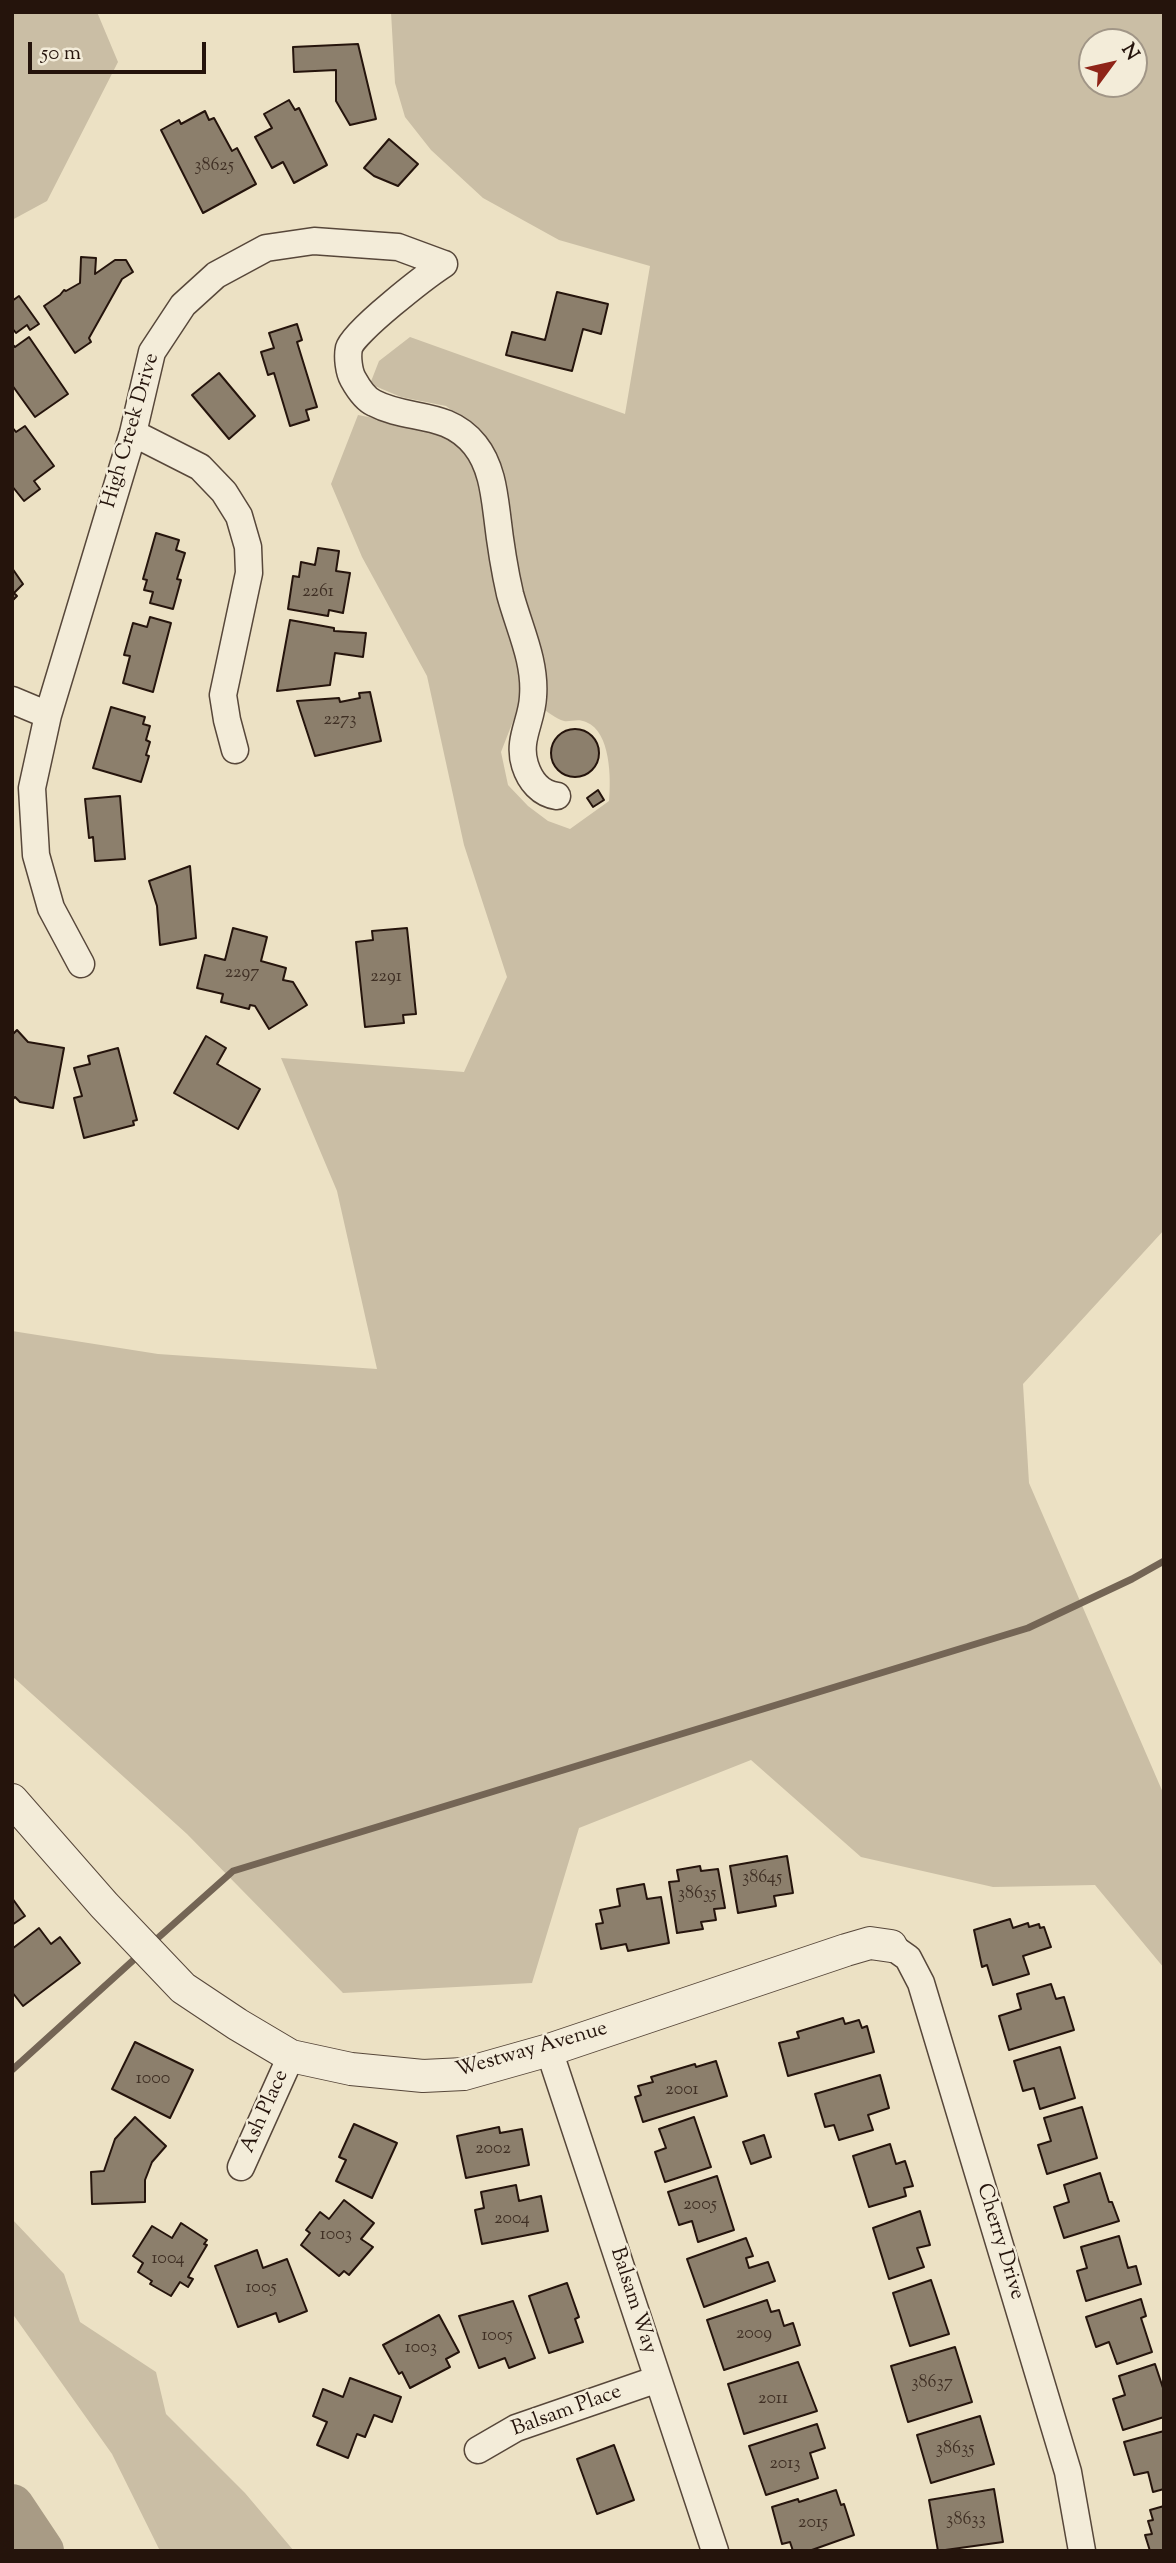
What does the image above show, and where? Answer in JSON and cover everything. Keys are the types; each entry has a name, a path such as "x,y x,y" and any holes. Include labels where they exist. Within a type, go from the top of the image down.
{"street":[{"name":"High Creek Drive","path":"81,964 51,908 36,855 32,788 48,715 132,433 152,352 183,305 216,275 266,248 314,241 398,247 444,264 413,285 356,336 349,348 351,376 372,403 436,418 461,433 474,444 484,458 492,477 510,594 526,641 532,671 533,699 522,747 525,765 535,784 547,794 557,796"},
{"path":"132,433 200,467 224,492 239,516 247,547 249,573 223,695 235,750"},
{"path":"12,700 48,715"},
{"name":"Westway Avenue","path":"12,1800 104,1905 183,1988 291,2056 351,2069 423,2076 464,2074 549,2050 846,1950 870,1943 891,1946"},
{"name":"Cherry Drive","path":"891,1946 908,1958 921,1983 1068,2472 1082,2551"},
{"name":"Balsam Way","path":"549,2050 715,2551"},
{"name":"Ash Place","path":"241,2167 291,2056"},
{"name":"Balsam Place","path":"478,2450 516,2428 658,2379"}],"shaded area":[{"path":"12,12 97,12 118,62 47,201 12,220"},
{"path":"391,12 1164,12 1164,1230 1023,1384 1029,1483 1164,1795 1164,1968 1095,1885 993,1887 861,1857 751,1760 579,1828 532,1983 343,1993 187,1834 12,1676 12,1331 158,1354 377,1369 337,1191 281,1058 464,1072 507,977 464,845 427,676 362,557 331,484 358,415 426,428 461,445 481,473 524,693 501,752 508,785 528,806 548,821 570,829 609,801 608,757 600,735 586,722 564,721 540,707 503,506 506,486 497,454 475,429 446,406 401,397 370,384 379,361 410,337 625,414 650,266 559,240 483,198 431,150 405,117 395,83"},
{"path":"12,2219 64,2274 80,2322 156,2372 166,2414 245,2493 294,2551 160,2551 112,2454 12,2313"}],"building":[{"path":"358,44 376,119 350,125 336,101 336,70 294,72 293,47"},
{"path":"289,100 295,110 299,108 327,165 294,183 283,162 272,168 255,137 272,128 264,114"},
{"path":"205,111 209,120 214,118 232,151 237,148 256,184 203,213 161,130 179,120 181,124"},
{"path":"389,139 418,164 398,186 374,176 364,168"},
{"path":"81,257 96,258 95,274 115,260 126,260 133,272 122,279 89,338 91,342 75,353 44,306 64,290 80,283"},
{"path":"557,292 608,304 601,334 583,329 572,371 506,355 512,332 545,340"},
{"path":"19,296 39,324 30,330 27,325 16,333 12,328 12,301"},
{"path":"297,324 302,340 297,342 317,407 306,410 309,420 290,426 274,373 268,375 261,352 274,348 269,333"},
{"path":"29,337 68,394 35,417 12,385 12,344 15,347"},
{"path":"219,373 255,416 229,439 192,395"},
{"path":"25,426 54,466 34,481 40,489 24,501 12,486 12,427 16,432"},
{"path":"156,533 179,540 176,550 185,553 177,579 181,580 173,609 150,603 153,592 144,590 147,580 143,579"},
{"path":"318,548 339,551 336,571 350,573 343,613 329,610 328,616 288,609 293,576 299,577 301,562 315,565"},
{"path":"12,568 23,584 14,593 17,596 12,601"},
{"path":"150,617 171,623 153,692 123,683 130,656 124,655 133,623 147,627"},
{"path":"290,620 334,628 334,631 366,633 363,657 335,653 330,685 277,691"},
{"path":"370,692 381,741 315,756 297,701 339,698 340,702 360,698 359,693"},
{"path":"111,707 145,717 143,724 150,726 146,740 150,742 146,755 149,756 141,782 93,768"},
{"path":"575,729 592,736 599,753 592,770 575,777 558,770 551,753 558,736"},
{"path":"598,790 604,800 593,807 587,798"},
{"path":"120,796 125,859 95,861 93,837 89,838 85,799"},
{"path":"190,866 196,938 160,945 157,906 149,881"},
{"path":"233,928 267,937 261,961 286,968 283,980 293,982 307,1005 269,1029 255,1006 250,1005 249,1009 221,1002 223,994 197,988 205,955 225,960"},
{"path":"407,928 416,1014 403,1015 404,1023 365,1027 356,942 373,940 372,931"},
{"path":"17,1030 28,1042 64,1048 53,1108 20,1102 15,1097 12,1100 12,1035"},
{"path":"206,1036 226,1048 217,1064 260,1089 238,1129 174,1093"},
{"path":"118,1048 137,1120 133,1121 134,1125 84,1138 74,1098 82,1096 74,1068 90,1064 88,1056"},
{"path":"787,1856 793,1893 774,1896 776,1906 738,1913 730,1866"},
{"path":"700,1866 701,1871 718,1869 725,1908 714,1909 716,1920 701,1922 703,1929 677,1933 669,1882 679,1881 677,1870"},
{"path":"644,1884 647,1899 661,1897 669,1943 628,1951 626,1944 601,1949 596,1924 603,1923 600,1910 620,1906 617,1889"},
{"path":"12,1898 25,1916 12,1925"},
{"path":"1010,1919 1013,1928 1028,1923 1029,1927 1039,1924 1040,1928 1044,1927 1051,1947 1023,1956 1029,1974 993,1985 987,1965 982,1967 974,1930"},
{"path":"39,1928 51,1944 60,1937 80,1963 23,2006 12,1992 12,1949"},
{"path":"1051,1984 1056,1999 1064,1997 1074,2030 1009,2050 999,2016 1021,2009 1017,1994"},
{"path":"843,2018 845,2024 859,2020 862,2028 867,2026 874,2052 788,2076 779,2043 799,2038 797,2032"},
{"path":"135,2042 193,2070 170,2118 112,2089"},
{"path":"1060,2047 1075,2098 1040,2109 1034,2088 1023,2091 1014,2061"},
{"path":"716,2061 727,2096 643,2122 635,2097 641,2095 638,2086 653,2082 651,2077 695,2064 696,2067"},
{"path":"880,2075 889,2108 868,2115 873,2130 839,2140 834,2125 825,2127 815,2094"},
{"path":"1082,2107 1097,2158 1047,2174 1038,2145 1051,2141 1044,2118"},
{"path":"135,2117 166,2146 152,2162 145,2180 145,2202 92,2204 91,2172 104,2171 115,2139"},
{"path":"694,2117 711,2167 665,2182 655,2152 666,2148 659,2129"},
{"path":"354,2124 397,2143 372,2198 336,2181 346,2160 339,2157"},
{"path":"499,2127 500,2133 522,2129 529,2165 466,2178 457,2136"},
{"path":"764,2135 771,2157 751,2164 743,2142"},
{"path":"890,2144 896,2164 905,2161 913,2186 904,2188 906,2196 869,2207 853,2156"},
{"path":"1100,2173 1109,2202 1112,2202 1119,2221 1064,2238 1054,2207 1069,2202 1064,2185"},
{"path":"717,2176 734,2230 698,2242 692,2221 679,2225 668,2192"},
{"path":"516,2185 519,2201 541,2196 548,2231 482,2244 475,2210 484,2208 481,2192"},
{"path":"344,2200 374,2223 361,2239 373,2247 349,2275 344,2271 339,2276 301,2245 310,2233 306,2230 320,2212 329,2219"},
{"path":"920,2211 930,2245 917,2248 924,2267 889,2279 873,2228"},
{"path":"181,2223 207,2240 204,2244 207,2245 188,2277 193,2279 188,2287 180,2282 171,2296 150,2284 152,2281 138,2272 143,2263 133,2256 152,2226 172,2238"},
{"path":"1119,2236 1128,2268 1136,2266 1141,2284 1086,2301 1077,2271 1087,2268 1081,2247"},
{"path":"746,2238 753,2256 746,2258 749,2268 768,2262 775,2281 704,2307 687,2259"},
{"path":"257,2250 263,2268 287,2259 307,2311 279,2322 276,2313 238,2327 215,2266"},
{"path":"931,2280 949,2334 910,2346 893,2293"},
{"path":"567,2283 579,2317 575,2319 583,2342 549,2353 529,2296"},
{"path":"1141,2299 1146,2316 1141,2318 1152,2352 1117,2364 1109,2342 1096,2347 1086,2317"},
{"path":"767,2300 771,2312 779,2310 784,2326 793,2323 800,2345 724,2370 707,2320"},
{"path":"513,2301 535,2358 509,2368 505,2358 479,2368 459,2316"},
{"path":"439,2315 459,2352 446,2359 450,2367 410,2388 383,2345"},
{"path":"955,2347 972,2402 908,2422 891,2366"},
{"path":"798,2362 817,2411 744,2434 728,2384"},
{"path":"1155,2364 1164,2391 1164,2417 1123,2430 1113,2399 1125,2395 1119,2376"},
{"path":"350,2378 401,2397 392,2422 374,2415 365,2437 357,2434 348,2458 317,2445 327,2422 313,2416 323,2389 343,2397"},
{"path":"980,2416 994,2464 931,2483 917,2435"},
{"path":"817,2424 825,2448 810,2453 818,2478 766,2495 749,2446"},
{"path":"1164,2431 1164,2489 1153,2492 1148,2472 1134,2475 1124,2442"},
{"path":"614,2445 634,2500 597,2514 577,2459"},
{"path":"994,2489 1003,2542 938,2551 929,2500"},
{"path":"836,2490 841,2505 844,2504 854,2535 809,2551 793,2551 790,2542 782,2544 772,2507"},
{"path":"1164,2506 1164,2551 1150,2551 1145,2535 1152,2534 1148,2521 1153,2520 1150,2510"}],"waterway":[{"path":"150,1945 233,1871 1028,1628 1164,1561"},
{"path":"12,2070 139,1955"},
{"path":"12,2506 42,2551"}]}
